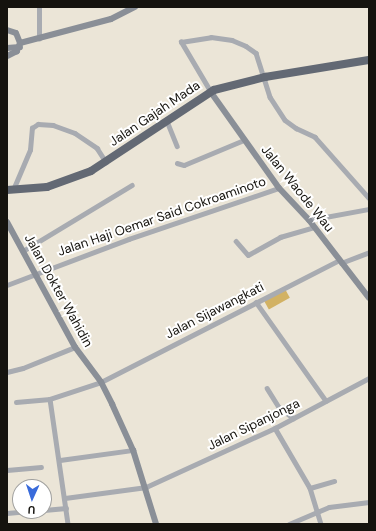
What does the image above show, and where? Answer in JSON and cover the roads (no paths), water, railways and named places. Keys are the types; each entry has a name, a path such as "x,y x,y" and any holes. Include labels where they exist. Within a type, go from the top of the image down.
{"highway":[{"name":"Jalan Gajah Mada","path":"10,190 58,184 106,162 210,91 265,77 369,60"}],"street":[{"path":"39,7 39,39"},
{"path":"122,7 124,14"},
{"path":"7,48 124,14 135,7"},
{"path":"7,30 16,33 20,45"},
{"path":"210,91 181,42 204,37 232,40 256,53 265,77 268,92 289,124 315,137 369,198"},
{"path":"7,56 15,53 20,45"},
{"name":"Jalan Waode Wau","path":"210,91 279,188 309,220 369,298"},
{"path":"167,121 176,146"},
{"path":"10,190 30,150 32,128 38,124 53,125 75,133 97,148 106,162"},
{"path":"177,163 184,165 244,140"},
{"path":"24,251 132,185"},
{"name":"Jalan Haji Oemar Said Cokroaminoto","path":"7,285 128,239 279,188"},
{"path":"309,220 369,209"},
{"name":"Jalan Dokter Wahidin","path":"7,222 75,347 101,382 133,450 146,487 156,524"},
{"path":"236,241 248,255 280,237 314,227"},
{"name":"Jalan Sijawangkati","path":"16,402 50,399 101,382 256,302 340,262 369,252"},
{"path":"256,302 326,401"},
{"path":"7,372 22,368 75,347"},
{"name":"Jalan Sipanjonga","path":"65,498 146,487 275,428 369,378"},
{"path":"267,388 279,407 293,418"},
{"path":"50,399 60,460 68,524"},
{"path":"275,428 310,488 321,524"},
{"path":"60,460 133,450"},
{"path":"7,470 41,467"},
{"path":"310,488 334,481"},
{"path":"289,524 317,510 369,502"},
{"path":"52,509 66,508"}]}
